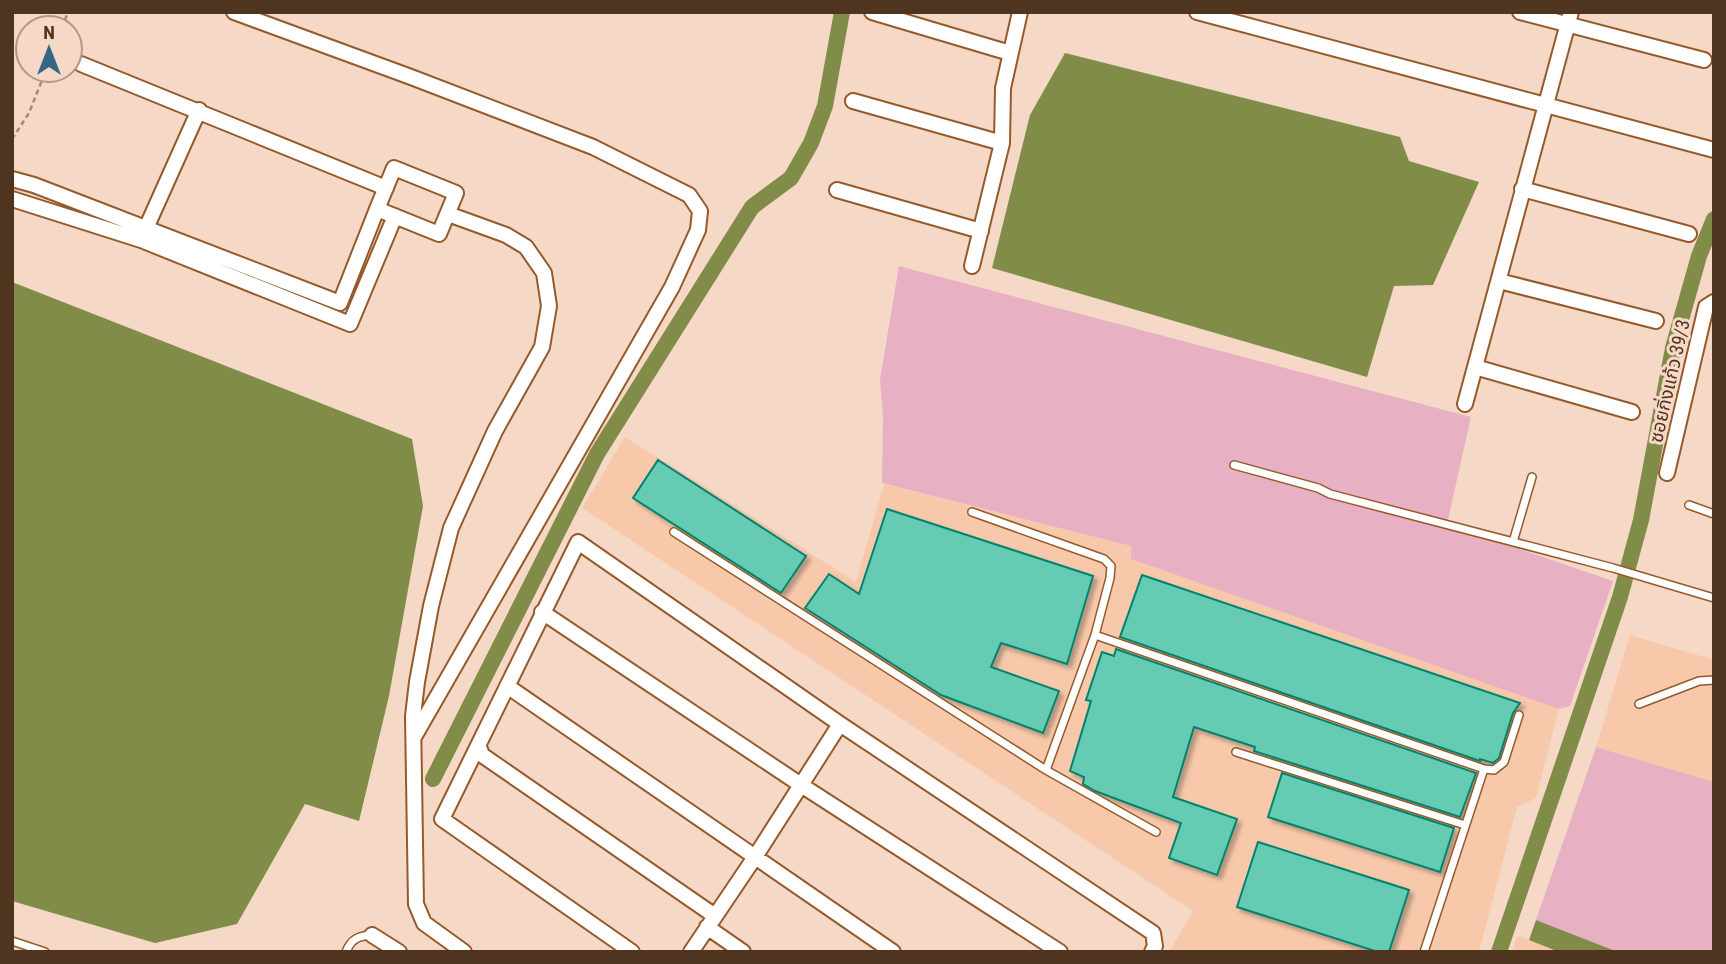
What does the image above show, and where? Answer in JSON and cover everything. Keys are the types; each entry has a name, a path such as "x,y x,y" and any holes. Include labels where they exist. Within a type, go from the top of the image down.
{"street":[{"path":"234,12 593,147 689,195 700,211 698,230 672,287 414,737"},
{"path":"872,12 1010,53"},
{"path":"972,266 1002,143 1003,88 1020,12"},
{"path":"1197,12 1714,150"},
{"path":"1520,12 1570,19 1704,60"},
{"path":"1465,404 1570,19"},
{"path":"84,65 386,188"},
{"path":"853,101 1002,143"},
{"path":"144,234 199,110"},
{"path":"12,198 144,234 340,303 377,209 394,168 456,193 439,234 377,209"},
{"path":"12,178 34,185 350,324 395,216"},
{"path":"1522,189 1689,234"},
{"path":"838,190 981,231"},
{"path":"448,214 506,234 526,247 544,274 549,306 542,347 495,430 451,527 431,606 417,682 413,716 416,904 424,923 464,952"},
{"path":"1499,281 1656,321"},
{"path":"324,313 331,300"},
{"name":"ซอยกิ่งแก้ว 39/3","path":"1667,473 1706,307 1714,302"},
{"path":"1475,367 1632,412"},
{"path":"632,952 442,819 480,747 542,612 578,542 840,724 1153,933 1155,946 1152,952"},
{"path":"542,612 801,785 1060,952"},
{"path":"507,686 893,952"},
{"path":"691,952 840,724"},
{"path":"480,747 482,755 711,921 743,952"},
{"path":"372,934 399,952"}],"lane":[{"path":"1234,466 1318,488 1330,495 1613,568 1714,598"},
{"path":"1513,542 1532,477"},
{"path":"1689,505 1714,514"},
{"path":"972,512 1104,559 1111,566 1111,578 1095,635 1046,770"},
{"path":"674,532 1046,770 1156,832"},
{"path":"1095,635 1484,769 1494,770 1504,762 1519,715"},
{"path":"1639,704 1699,681 1714,680"},
{"path":"1236,752 1465,825"},
{"path":"1424,952 1484,769"},
{"path":"346,952 353,940 372,934"},
{"path":"12,941 45,952"}],"path":[{"path":"12,139 29,113 40,84"}],"shaded area":[{"path":"1065,53 1400,137 1409,161 1479,182 1433,285 1394,286 1367,377 992,268 1030,115"},
{"path":"899,266 1471,417 1447,524 1613,581 1570,706 1559,709 1131,559 1131,546 882,483 883,419 880,379"},
{"path":"12,282 412,439 423,506 389,696 359,821 305,804 237,924 155,943 12,901"},
{"path":"625,437 856,582 884,484 1132,546 1132,559 1559,709 1536,798 1517,807 1479,952 1169,952 1193,911 582,508"},
{"path":"1630,635 1714,660 1714,782 1596,747"},
{"path":"1596,747 1714,782 1714,952 1618,952 1536,920"},
{"path":"1536,920 1618,952 1559,952 1529,940"},
{"path":"1517,936 1529,940 1559,952 1512,952"}],"building":[{"path":"658,460 806,556 781,593 633,498"},
{"path":"887,509 1093,576 1067,664 1001,643 991,667 1059,691 1043,733 941,695 805,608 829,574 859,594"},
{"path":"1142,575 1520,703 1513,713 1499,758 1493,763 1480,761 1120,637"},
{"path":"1116,649 1476,773 1460,817 1254,751 1255,747 1194,727 1173,797 1237,819 1217,875 1169,858 1181,823 1095,791 1083,784 1084,777 1070,771 1091,701 1086,700 1102,652 1114,656"},
{"path":"1282,773 1454,828 1440,872 1268,817"},
{"path":"1258,842 1409,890 1389,952 1378,952 1237,907"}],"waterway":[{"path":"433,779 597,454 752,207 791,178 811,143 825,106 842,12"},
{"path":"1499,952 1620,597 1641,520 1673,348 1699,256 1714,219"}]}
